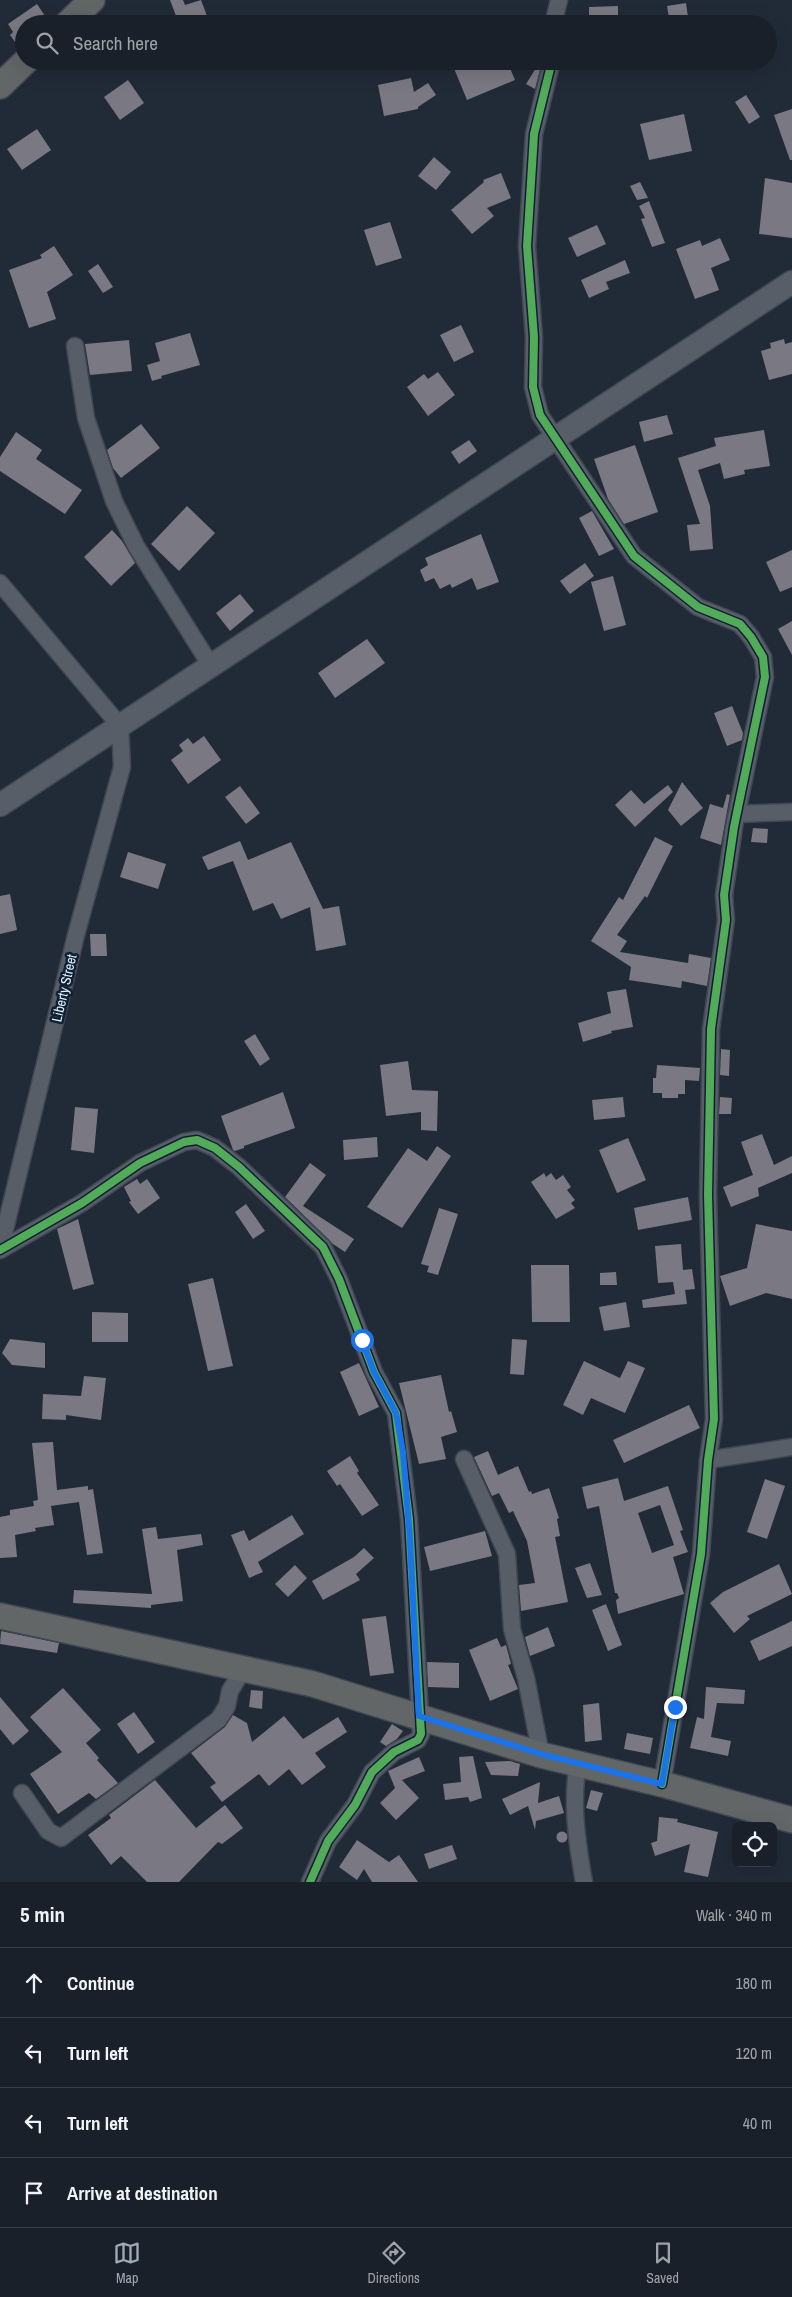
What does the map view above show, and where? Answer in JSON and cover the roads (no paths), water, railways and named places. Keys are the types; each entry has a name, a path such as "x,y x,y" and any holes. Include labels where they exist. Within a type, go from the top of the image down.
{"main road":[{"path":"76,15 91,1"},
{"path":"0,86 17,70"},
{"path":"0,805 792,282"},
{"path":"0,1616 313,1684 541,1754 662,1784 792,1820"}],"street":[{"path":"555,15 559,0"},
{"path":"550,70 534,134 527,246 534,337 533,387 540,415 634,556 668,585 698,606 740,624 752,637 763,657 765,678 737,814 724,895 726,920 711,1029 708,1195 714,1419 708,1460 700,1554 662,1784"},
{"path":"75,346 86,418 114,501 136,546 211,666"},
{"path":"0,583 120,726"},
{"name":"Liberty Street","path":"0,1250 76,935 122,767 120,726"},
{"path":"737,814 792,812"},
{"path":"0,1250 82,1203 140,1164 184,1142 197,1140 215,1148 239,1167 323,1248 339,1279 374,1372 396,1413 409,1519 421,1734 418,1740 394,1752 372,1772 355,1805 328,1841 310,1882"},
{"path":"708,1460 792,1447"},
{"path":"464,1459 507,1554 512,1629 526,1678 541,1754"},
{"path":"22,1793 48,1831 61,1838 219,1719 227,1706 230,1691 244,1668"},
{"path":"578,1764 574,1795 578,1852 584,1882"}]}
